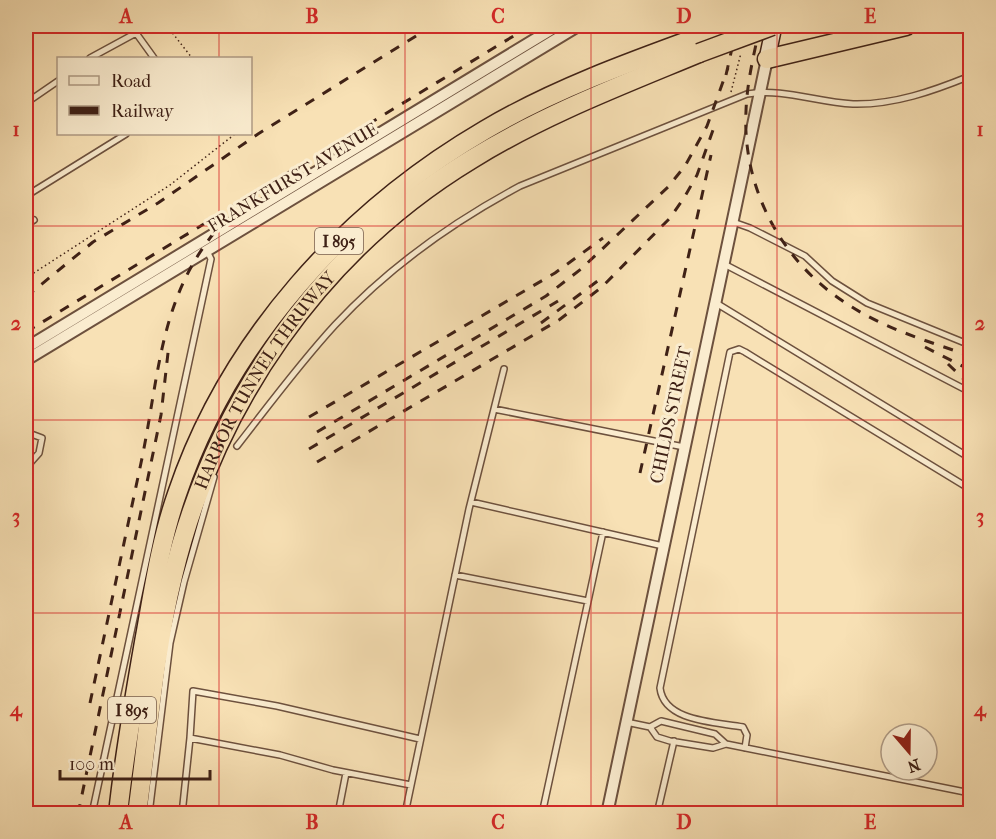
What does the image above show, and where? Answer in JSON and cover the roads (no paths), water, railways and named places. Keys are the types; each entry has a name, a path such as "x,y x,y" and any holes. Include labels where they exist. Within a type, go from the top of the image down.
{"highway":[{"name":"HARBOR TUNNEL THRUWAY","path":"118,813 123,763 157,608 185,535 230,441 266,357 298,315 328,277 387,221 471,160 525,129 700,45 729,26"},
{"name":"HARBOR TUNNEL THRUWAY","path":"137,813 163,541 177,492 217,400 253,343 285,300 328,252 414,179 483,131 537,102 700,45 773,26"},
{"path":"767,59 906,26"}],"main road":[{"name":"CHILDS STREET","path":"767,59 773,26"}],"street":[{"name":"FRANKFURST AVENUE","path":"26,360 204,245 557,26"},
{"name":"FRANKFURST AVENUE","path":"26,348 578,26"},
{"name":"CHILDS STREET","path":"607,813 767,59"}],"lane":[{"path":"92,57 136,33 153,57"},
{"path":"230,441 334,325 365,295 422,246 486,204 520,186 730,100 760,92 781,91 803,98 853,104 894,101 939,89 970,76"},
{"path":"26,103 57,82"},
{"path":"26,196 124,135"},
{"path":"26,225 34,220"},
{"path":"733,222 750,228 805,256 832,281 867,303 969,343"},
{"path":"92,813 157,608 211,259 204,245"},
{"path":"724,264 970,392"},
{"path":"714,302 970,458"},
{"path":"745,747 747,735 743,727 678,714 664,703 660,688 730,352 739,349 745,352 970,489"},
{"path":"432,813 405,811 471,502 504,369"},
{"path":"494,409 684,447"},
{"path":"26,432 42,438 39,453 31,462 26,460"},
{"path":"471,502 663,546"},
{"path":"542,813 603,532"},
{"path":"455,575 588,601"},
{"path":"149,813 170,643 157,608"},
{"path":"182,813 193,691 277,706 420,739"},
{"path":"626,722 650,727 661,721 715,734 726,744"},
{"path":"650,727 657,737 674,741 713,748 726,744 745,747 970,793 966,813"},
{"path":"190,738 280,755 346,773 411,785"},
{"path":"657,813 674,741"},
{"path":"338,813 346,773"}],"railway":[{"path":"26,297 93,242 158,203 258,134 432,26"},
{"path":"26,332 530,26"},
{"path":"726,75 737,26"},
{"path":"760,26 748,89 747,141 751,170 772,224 806,270 852,307 895,329 970,356"},
{"path":"317,432 546,296 581,269 668,187 685,166 707,126 728,68"},
{"path":"317,462 559,320 602,287 670,218 697,175 713,130"},
{"path":"640,473 711,155"},
{"path":"90,703 167,330 176,299 190,270 208,241 232,213"},
{"path":"309,417 555,273 603,238"},
{"path":"541,323 599,280"},
{"path":"309,449 558,301"},
{"path":"78,814 161,415 169,344"},
{"path":"925,347 970,370"},
{"path":"948,364 970,385"}]}
